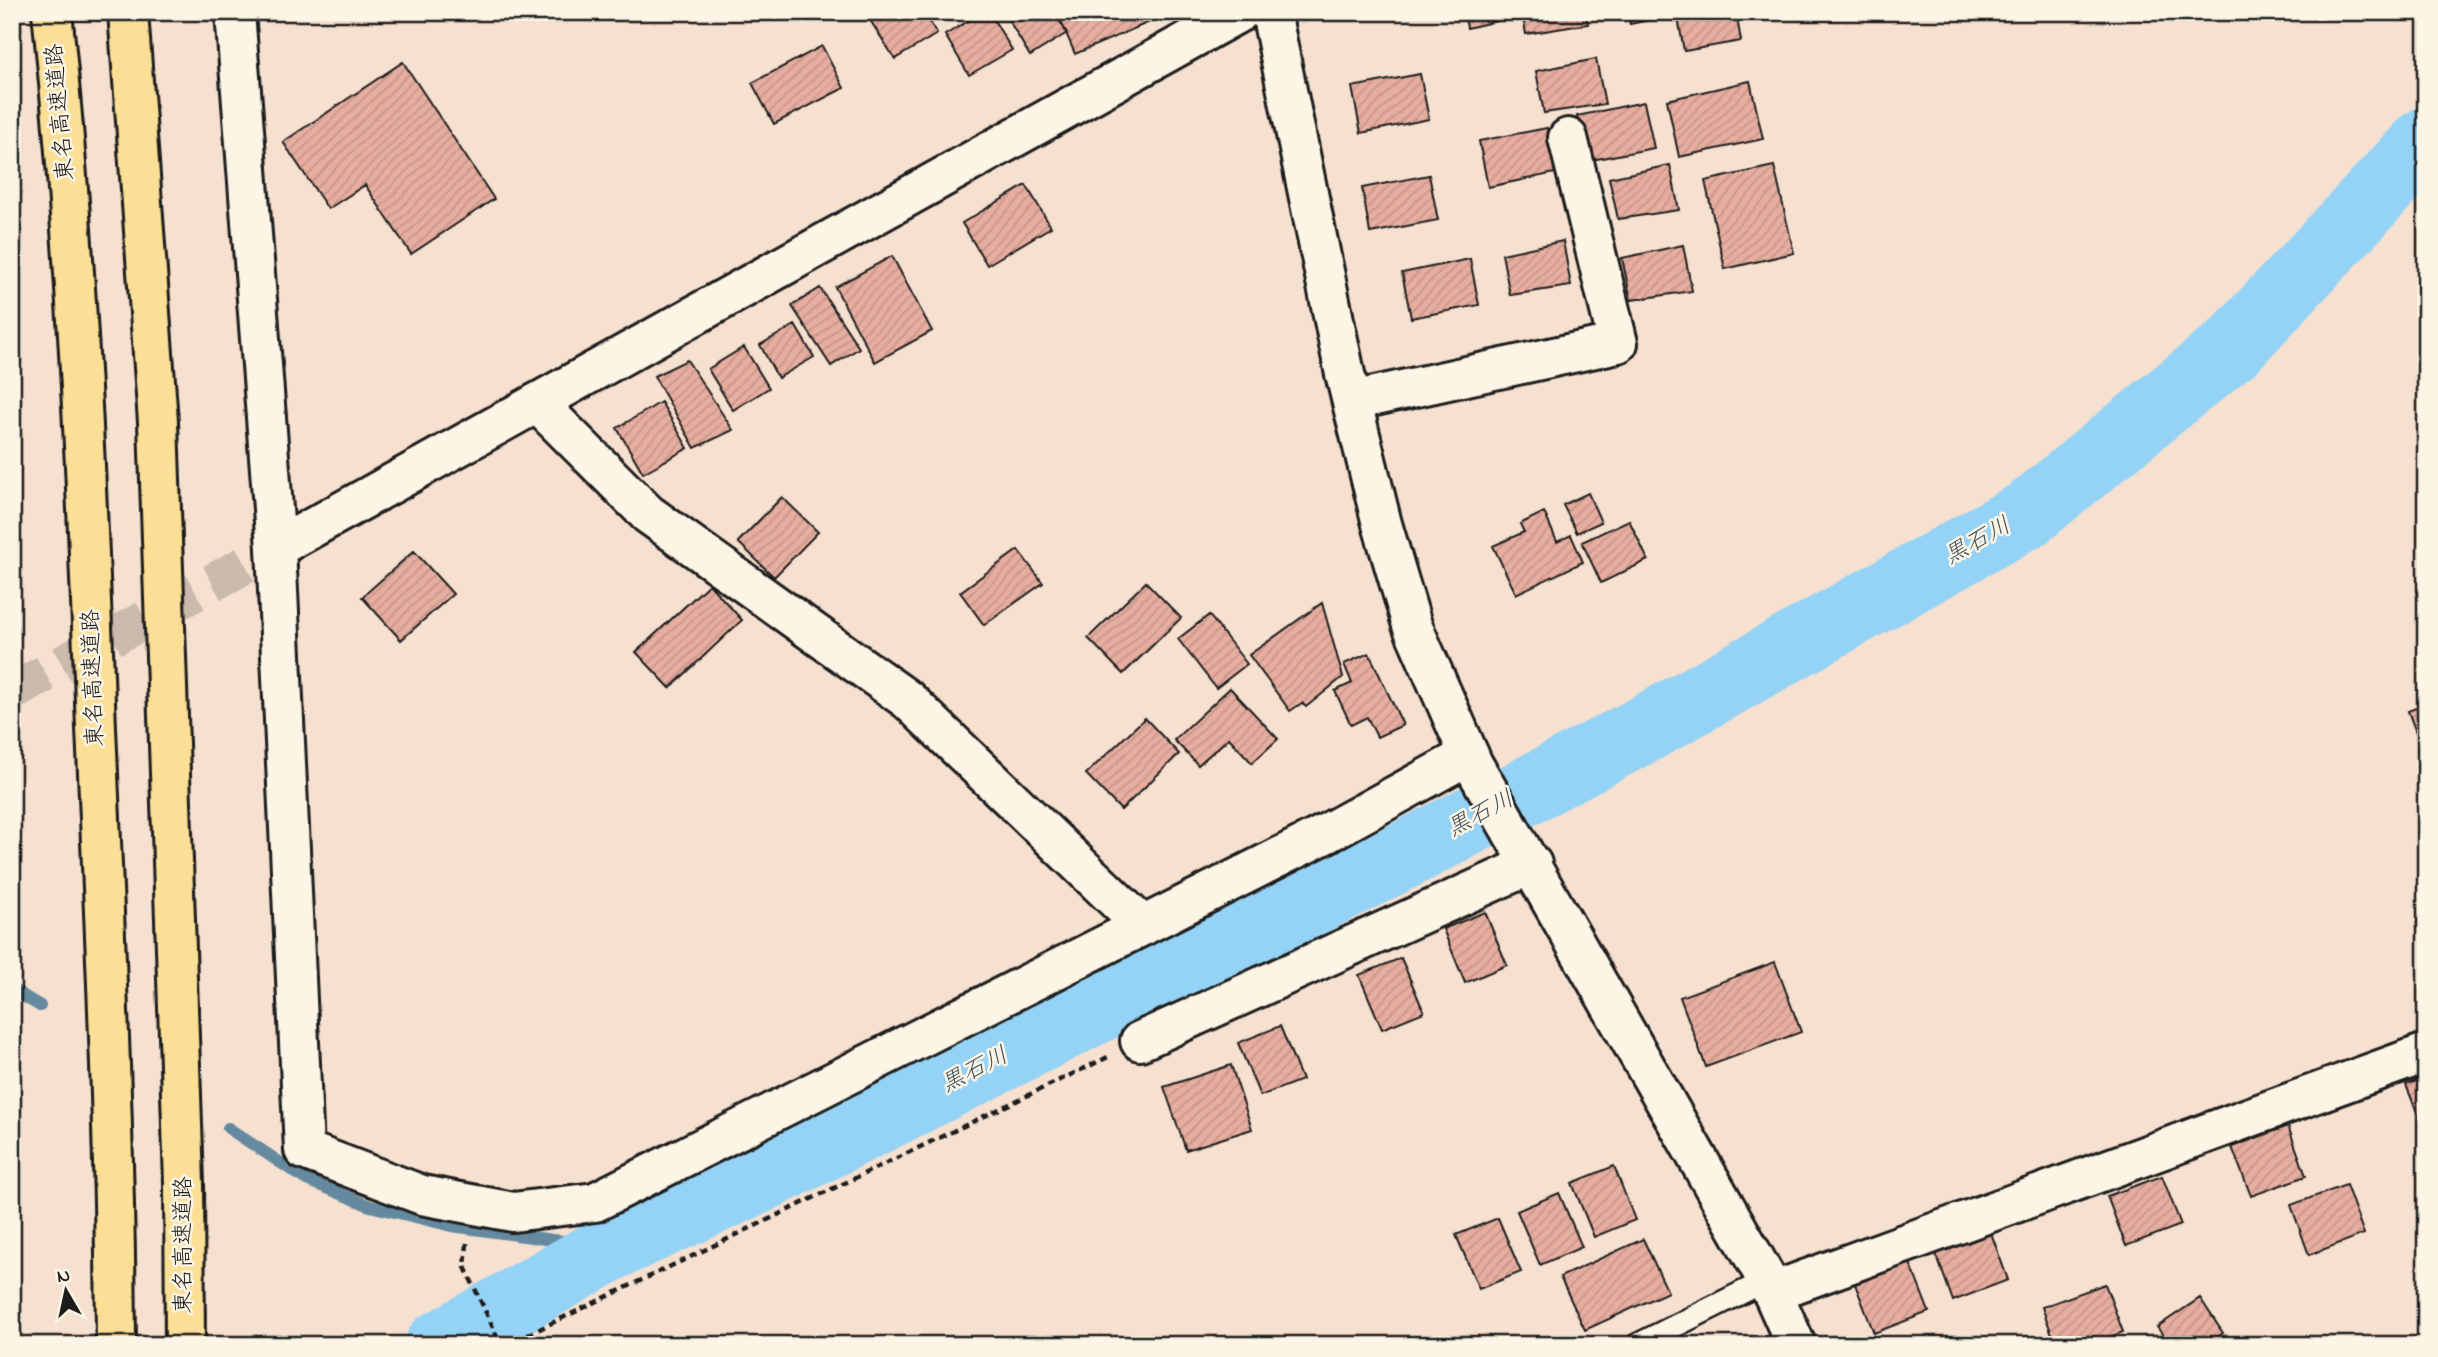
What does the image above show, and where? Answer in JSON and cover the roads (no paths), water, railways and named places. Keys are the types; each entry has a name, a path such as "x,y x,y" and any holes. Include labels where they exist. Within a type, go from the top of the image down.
{"highway":[{"name":"東名高速道路","path":"52,12 84,439 115,1183 116,1345"},
{"name":"東名高速道路","path":"128,12 158,422 184,1169 185,1345"}],"street":[{"path":"235,12 276,548 304,1150 422,1195 513,1212 595,1202 1471,759"},
{"path":"276,548 1240,12"},
{"path":"1271,12 1352,401 1382,524 1412,625 1471,759 1769,1286 1797,1345"},
{"path":"1352,401 1618,343 1568,138"},
{"path":"537,403 648,514 908,700 1143,926"},
{"path":"1140,1041 1526,853"},
{"path":"1769,1286 2426,1053"}],"lane":[{"path":"1637,1345 1769,1286"}],"waterway":[{"name":"黒石川","path":"439,1345 615,1245 758,1180 1403,856 1645,729 2028,514 2234,346 2426,141"},
{"path":"12,989 40,1006"},
{"path":"228,1128 305,1179 370,1206 452,1226 553,1240 615,1245"}],"tunnel":[{"path":"12,14 18,12"},
{"path":"12,692 276,548"}]}
